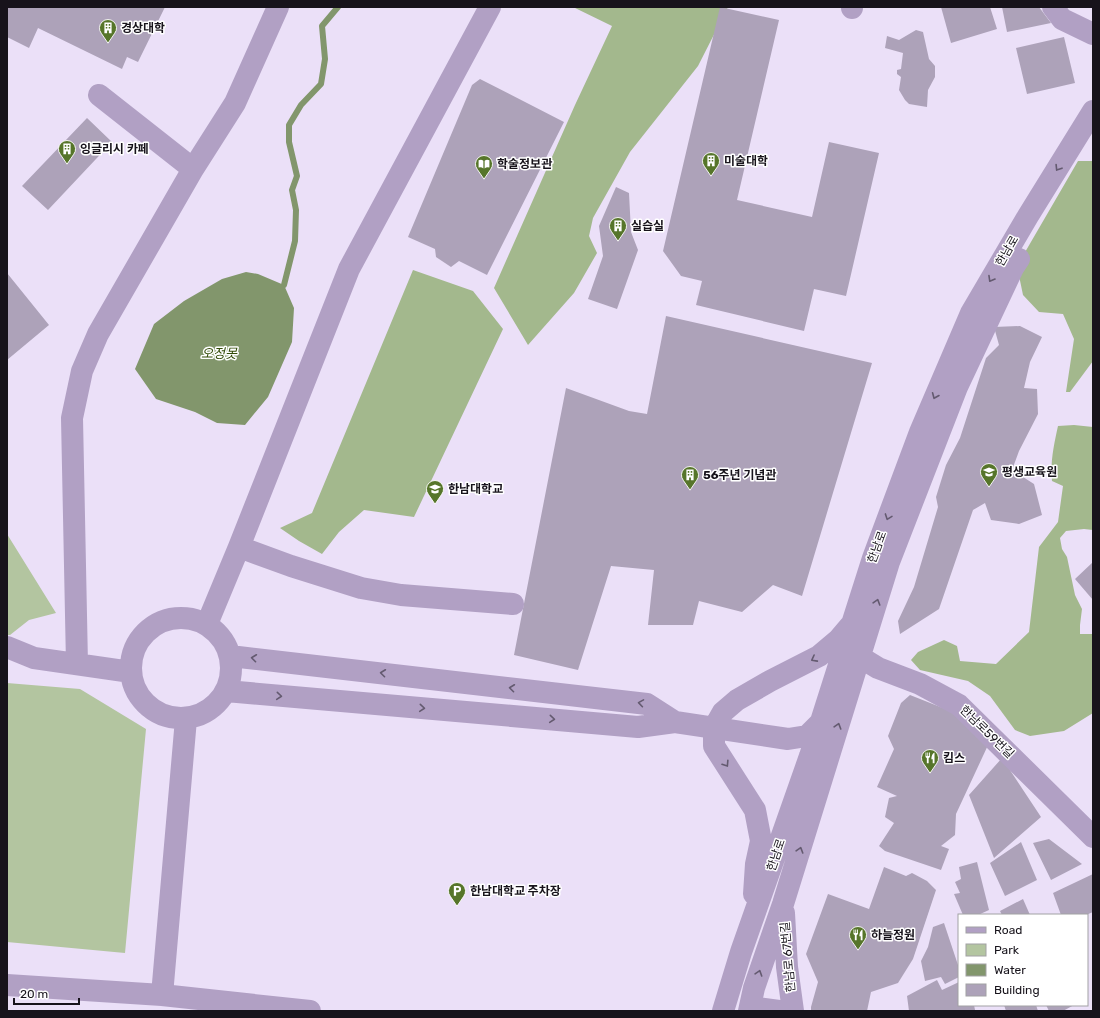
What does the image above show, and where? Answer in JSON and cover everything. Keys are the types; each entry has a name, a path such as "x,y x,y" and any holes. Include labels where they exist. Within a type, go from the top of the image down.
{"street":[{"path":"77,664 72,418 82,371 98,334 193,169 235,103 278,7"},
{"path":"207,624 349,269 490,7"},
{"path":"1053,7 1062,19 1093,34"},
{"path":"99,95 193,169"},
{"name":"한남로","path":"723,1011 741,952 821,722 873,558 920,432 971,313 1028,216 1093,111"},
{"name":"한남로","path":"749,1009 754,988 783,904 889,562 957,387 1013,268 1093,137"},
{"path":"239,547 291,566 361,588 400,595 513,604"},
{"path":"177,617 193,618 207,624 218,632 226,643 230,656 232,668 231,680 226,691 216,705 202,714 186,718 170,717 155,711 143,701 134,687 131,672 132,656 138,641 148,629 162,621 177,617"},
{"path":"753,920 756,864 761,841 755,810 714,746 714,728 723,712 737,700 819,656 838,640 852,623"},
{"path":"7,647 34,658 131,672"},
{"path":"230,656 647,704 675,722"},
{"name":"한남로59번길","path":"860,657 878,668 920,684 959,705 1093,837"},
{"path":"7,662 34,658"},
{"path":"226,691 638,727 675,722 788,739 807,736 821,722"},
{"path":"162,995 186,718"},
{"path":"788,739 803,748 806,767"},
{"name":"한남로 67번길","path":"783,904 787,967 793,1011"},
{"path":"7,985 162,995 310,1011"},
{"path":"749,1009 779,1011"}],"green space":[{"path":"7,534 56,613 29,620 10,635 7,635"},
{"path":"7,683 80,689 146,729 125,953 7,942"}],"shaded area":[{"path":"573,7 728,7 698,66 630,152 593,218 589,236 597,253 574,293 528,345 494,288 575,105 612,26"},
{"path":"1078,161 1093,161 1093,361 1070,392 1066,392 1074,339 1063,314 1039,312 1023,295 1017,266"},
{"path":"413,270 473,291 503,329 414,517 364,510 339,532 322,554 280,528 312,513"},
{"path":"1074,425 1093,427 1093,530 1084,529 1066,531 1060,538 1062,549 1067,557 1075,595 1082,609 1080,634 1093,634 1093,713 1064,731 1030,736 1015,730 990,696 968,681 920,670 911,660 918,652 944,640 957,646 960,661 996,664 1029,632 1039,547 1058,522 1063,486 1052,481 1052,460 1058,426"}],"water":[{"name":"오정못","path":"246,272 258,274 284,285 294,308 292,342 268,397 245,425 217,423 195,412 156,399 135,369 154,324 184,301 222,279"}],"building":[{"name":"경상대학","path":"7,7 165,7 138,62 127,57 122,69 38,28 29,48 7,37"},
{"name":"미술대학","path":"720,7 779,20 737,200 812,217 829,142 879,153 846,296 814,289 804,331 696,305 702,281 681,276 663,251"},
{"path":"941,7 990,7 997,29 951,43"},
{"path":"1002,7 1039,7 1051,23 1007,32"},
{"path":"916,30 923,32 929,59 935,66 935,77 928,90 927,107 909,104 905,100 899,90 901,77 897,74 897,70 901,69 903,53 885,48 887,36 899,40"},
{"path":"1064,37 1075,83 1027,94 1016,48"},
{"name":"학술정보관","path":"480,79 564,122 487,275 459,261 451,267 436,257 435,249 408,237 472,85"},
{"name":"잉글리시 카페","path":"87,118 112,142 48,210 22,186"},
{"name":"실습실","path":"616,187 629,193 631,232 638,250 617,309 588,299 603,256 599,226"},
{"path":"7,273 49,325 7,360"},
{"name":"56주년 기념관","path":"666,316 872,363 802,596 773,585 742,612 699,601 693,625 648,625 654,570 611,566 578,670 514,655 566,388 629,411 647,414"},
{"path":"1020,326 1042,337 1030,362 1024,388 1037,389 1038,414 1019,451 1012,470 1034,484 1042,515 1019,524 991,520 985,503 973,510 939,609 900,634 898,621 914,587 938,507 936,497 946,465 960,438 986,358 999,345 994,327"},
{"path":"1093,562 1093,600 1075,579"},
{"path":"910,695 958,714 989,743 956,814 955,835 941,846 949,849 941,870 885,851 879,846 894,823 885,817 889,798 897,796 877,787 894,749 888,736 901,703"},
{"path":"1002,758 1041,817 994,858 969,795"},
{"path":"1049,839 1082,864 1051,880 1033,843"},
{"path":"1021,842 1037,880 1005,896 990,863"},
{"path":"977,862 989,910 980,914 963,914 954,894 960,893 955,882 961,879 959,867"},
{"path":"884,867 906,876 912,873 927,881 936,890 913,959 898,983 871,992 867,1011 811,1011 818,982 806,954 828,894 869,909"},
{"path":"1093,874 1093,912 1088,914 1061,914 1053,893"},
{"path":"1023,899 1030,914 1002,914 1000,911"},
{"path":"944,923 958,965 958,978 945,984 941,977 925,981 921,961 928,947 933,927"},
{"path":"937,980 942,990 958,982 958,1006 974,1006 975,1010 909,1011 907,996"},
{"path":"1004,1006 1036,1006 1038,1011 1006,1011"},
{"path":"1046,1006 1072,1006 1063,1011 1049,1011"}],"waterway":[{"path":"284,285 295,241 296,210 292,190 297,176 289,142 289,125 301,105 321,84 325,59 322,26 338,7"}],"place":[{"name":"경상대학","path":"108,43"},
{"name":"잉글리시 카페","path":"67,164"},
{"name":"미술대학","path":"711,176"},
{"name":"학술정보관","path":"484,179"},
{"name":"실습실","path":"618,241"},
{"name":"평생교육원","path":"989,487"},
{"name":"56주년 기념관","path":"690,490"},
{"name":"한남대학교","path":"435,504"},
{"name":"킴스","path":"930,773"},
{"name":"한남대학교 주차장","path":"457,906"},
{"name":"하늘정원","path":"858,950"}]}
